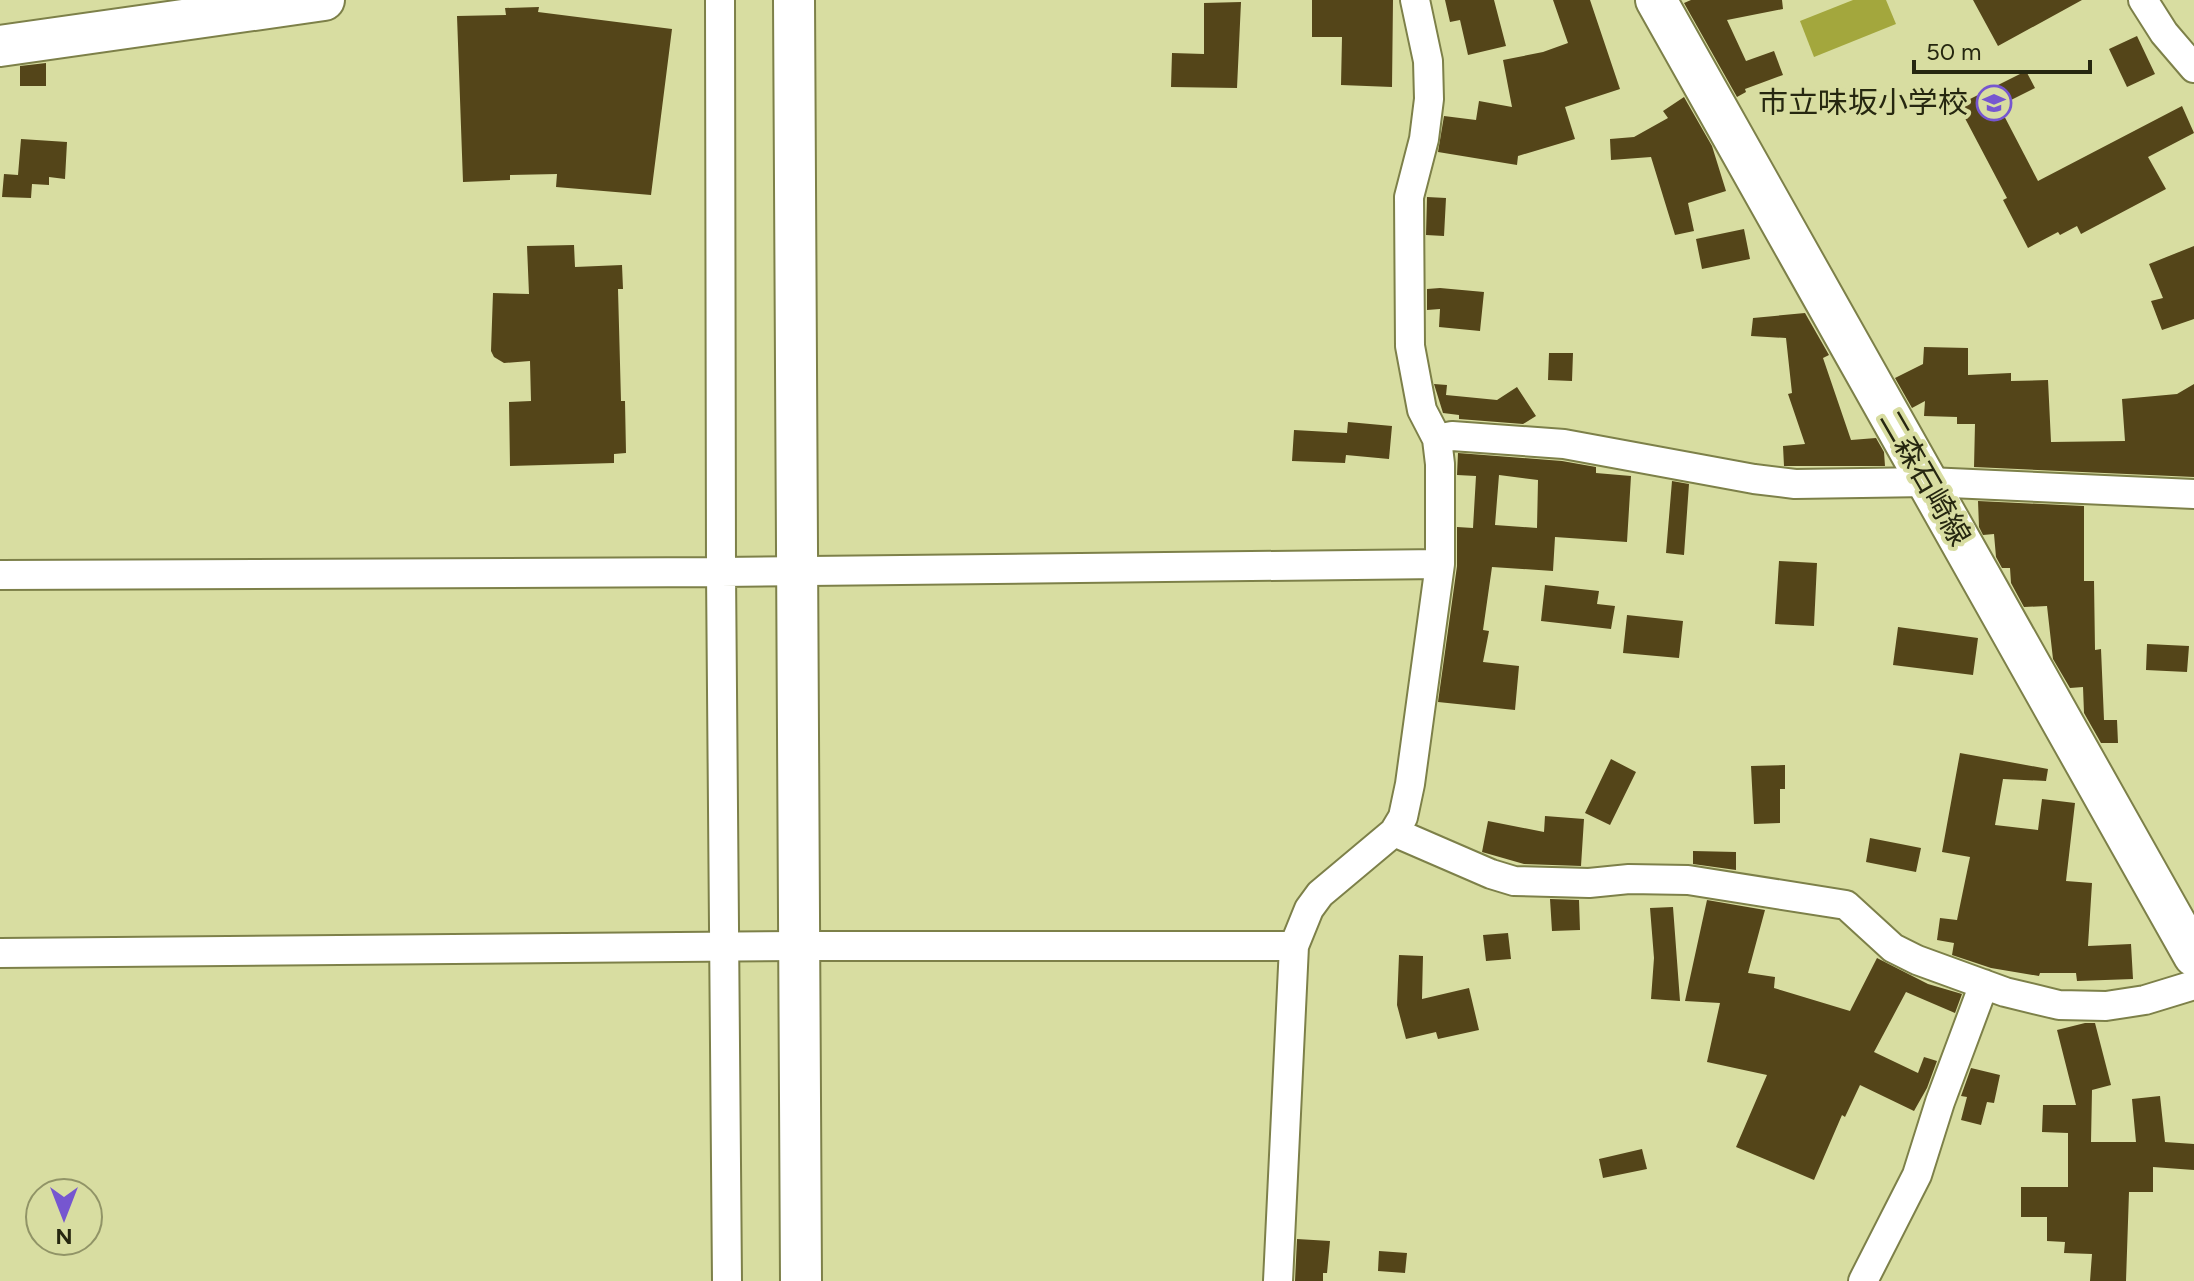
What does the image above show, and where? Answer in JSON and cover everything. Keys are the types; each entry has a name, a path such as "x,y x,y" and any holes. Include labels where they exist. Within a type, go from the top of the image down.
{"street":[{"path":"0,46 324,0"},
{"path":"720,0 727,1281"},
{"path":"794,0 801,1281"},
{"path":"1278,1281 1294,946 1309,909 1320,894 1394,832 1403,817 1440,564 1437,439 1422,410 1410,346 1409,197 1424,139 1429,99 1428,61 1415,0"},
{"name":"二森石崎線","path":"1656,0 2194,956"},
{"path":"2143,0 2164,33 2194,68"},
{"path":"1437,439 1452,436 1564,444 1795,484 1928,482 2194,494"},
{"path":"0,575 721,572 1440,564"},
{"path":"1394,832 1514,881 1589,883 1629,879 1688,880 1846,905 1893,948 1917,960 2049,1003 2081,1006 2145,1000 2194,985"},
{"path":"0,953 799,946 1294,946"},
{"path":"1863,1281 1917,1175 1940,1102 1984,984"}],"shaded area":[{"path":"1853,0 1886,0 1896,24 1814,57 1800,21"}],"building":[{"path":"1312,0 1393,0 1392,87 1341,85 1342,37 1312,37"},
{"path":"1445,0 1494,0 1506,46 1468,55 1460,20 1450,22"},
{"path":"1553,0 1590,0 1620,89 1565,107 1575,139 1518,156 1517,165 1438,152 1444,116 1476,120 1479,101 1512,107 1503,60 1568,43"},
{"path":"1691,0 1782,0 1783,9 1727,20 1746,61 1774,51 1783,75 1745,89 1746,92 1737,97 1684,3"},
{"path":"1973,0 2082,0 1998,46"},
{"path":"1241,2 1237,88 1171,87 1172,53 1204,54 1204,3"},
{"path":"539,7 538,12 672,29 651,195 556,187 557,174 510,175 510,180 463,182 457,16 506,15 505,8"},
{"path":"2137,36 2155,74 2127,87 2109,49"},
{"path":"46,63 46,86 20,86 20,66"},
{"path":"2026,71 2035,88 1999,106 2038,181 2182,106 2194,133 2148,157 2166,189 2081,234 2077,226 2028,248 2003,200 2007,198 1958,105"},
{"path":"1684,97 1712,146 1726,191 1688,203 1694,231 1675,235 1651,157 1611,160 1610,139 1634,137 1668,118 1663,111"},
{"path":"21,139 67,142 65,179 49,177 49,185 32,184 31,198 2,197 4,174 18,175"},
{"path":"1427,197 1446,198 1444,236 1426,235"},
{"path":"1744,229 1750,259 1702,269 1696,239"},
{"path":"574,245 575,267 622,265 623,289 618,289 621,401 625,401 626,453 614,454 614,463 510,466 509,402 531,401 530,361 504,363 494,357 491,351 493,293 529,294 527,246"},
{"path":"2194,246 2194,319 2162,330 2151,301 2163,298 2149,264"},
{"path":"1427,289 1484,292 1480,331 1439,327 1440,309 1427,310"},
{"path":"1805,313 1829,355 1823,358 1851,440 1876,438 1884,452 1885,466 1784,466 1783,446 1805,444 1788,394 1792,393 1786,338 1751,336 1753,318"},
{"path":"1924,347 1968,348 1968,375 2011,373 2011,381 2048,380 2051,442 2125,441 2122,399 2177,394 2194,384 2194,477 1974,467 1975,424 1957,424 1957,417 1924,416 1925,401 1912,408 1895,378 1923,364"},
{"path":"1549,353 1573,353 1572,381 1548,380"},
{"path":"1434,384 1447,385 1446,395 1497,400 1517,387 1536,416 1523,424 1459,419 1459,415 1443,413"},
{"path":"1348,422 1392,426 1389,459 1346,455 1345,463 1292,461 1294,430 1347,433"},
{"path":"1458,453 1562,461 1596,467 1596,473 1631,476 1627,542 1555,537 1553,571 1492,567 1483,630 1489,631 1483,662 1519,666 1515,710 1438,702 1457,566 1457,527 1473,528 1476,476 1457,475","holes":["1499,475 1538,480 1537,528 1495,525"]},
{"path":"1672,481 1689,484 1684,555 1666,553"},
{"path":"1978,501 2084,506 2084,581 2094,581 2095,650 2101,649 2104,720 2117,720 2118,743 2101,743 2084,713 2083,687 2070,688 2053,659 2047,606 2024,607 2011,583 2010,568 2002,568 1996,557 1994,534 1983,535 1979,527"},
{"path":"1779,561 1817,563 1814,626 1775,624"},
{"path":"1545,585 1599,591 1597,604 1615,606 1611,629 1541,621"},
{"path":"1627,615 1683,621 1679,658 1623,653"},
{"path":"1898,627 1978,638 1973,675 1893,665"},
{"path":"2147,644 2189,646 2187,672 2146,670"},
{"path":"1960,753 2048,769 2046,781 2003,779 1995,825 2038,830 2042,799 2075,803 2066,881 2092,883 2088,946 2131,944 2133,979 2077,981 2076,973 2040,973 2039,976 1991,968 1952,955 1954,943 1937,940 1940,918 1957,920 1970,857 1942,852"},
{"path":"1611,759 1636,772 1610,825 1585,813"},
{"path":"1785,765 1785,789 1780,789 1780,823 1754,824 1751,766"},
{"path":"1545,816 1584,819 1581,866 1524,864 1482,852 1488,821 1544,832"},
{"path":"1870,838 1921,848 1916,872 1866,862"},
{"path":"1693,851 1736,852 1736,870 1693,864"},
{"path":"1550,899 1579,900 1580,930 1552,931"},
{"path":"1707,900 1765,910 1748,973 1775,977 1774,988 1850,1011 1877,958 1928,984 1962,994 1955,1013 1906,992 1874,1052 1918,1073 1924,1057 1937,1061 1927,1088 1914,1111 1860,1085 1845,1117 1842,1115 1814,1180 1736,1147 1767,1075 1707,1062 1720,1003 1685,1001"},
{"path":"1673,907 1680,1001 1651,999 1654,958 1650,908"},
{"path":"1508,933 1511,959 1486,961 1483,935"},
{"path":"1399,955 1423,956 1422,999 1469,988 1479,1030 1438,1039 1436,1032 1406,1039 1397,1005"},
{"path":"2095,1023 2111,1085 2092,1090 2091,1142 2136,1142 2132,1099 2160,1096 2165,1142 2194,1144 2194,1170 2153,1167 2153,1192 2129,1192 2126,1281 2090,1281 2092,1254 2064,1253 2065,1242 2047,1241 2047,1217 2021,1217 2021,1187 2068,1187 2068,1133 2042,1132 2043,1105 2076,1105 2057,1030"},
{"path":"1971,1068 2000,1075 1994,1103 1987,1102 1981,1125 1961,1120 1967,1097 1961,1096"},
{"path":"1642,1149 1647,1169 1603,1178 1599,1159"},
{"path":"1297,1239 1330,1241 1327,1273 1323,1273 1323,1281 1295,1281"},
{"path":"1379,1251 1407,1253 1405,1273 1378,1271"}],"place":[{"name":"市立味坂小学校","path":"1994,103"}]}
